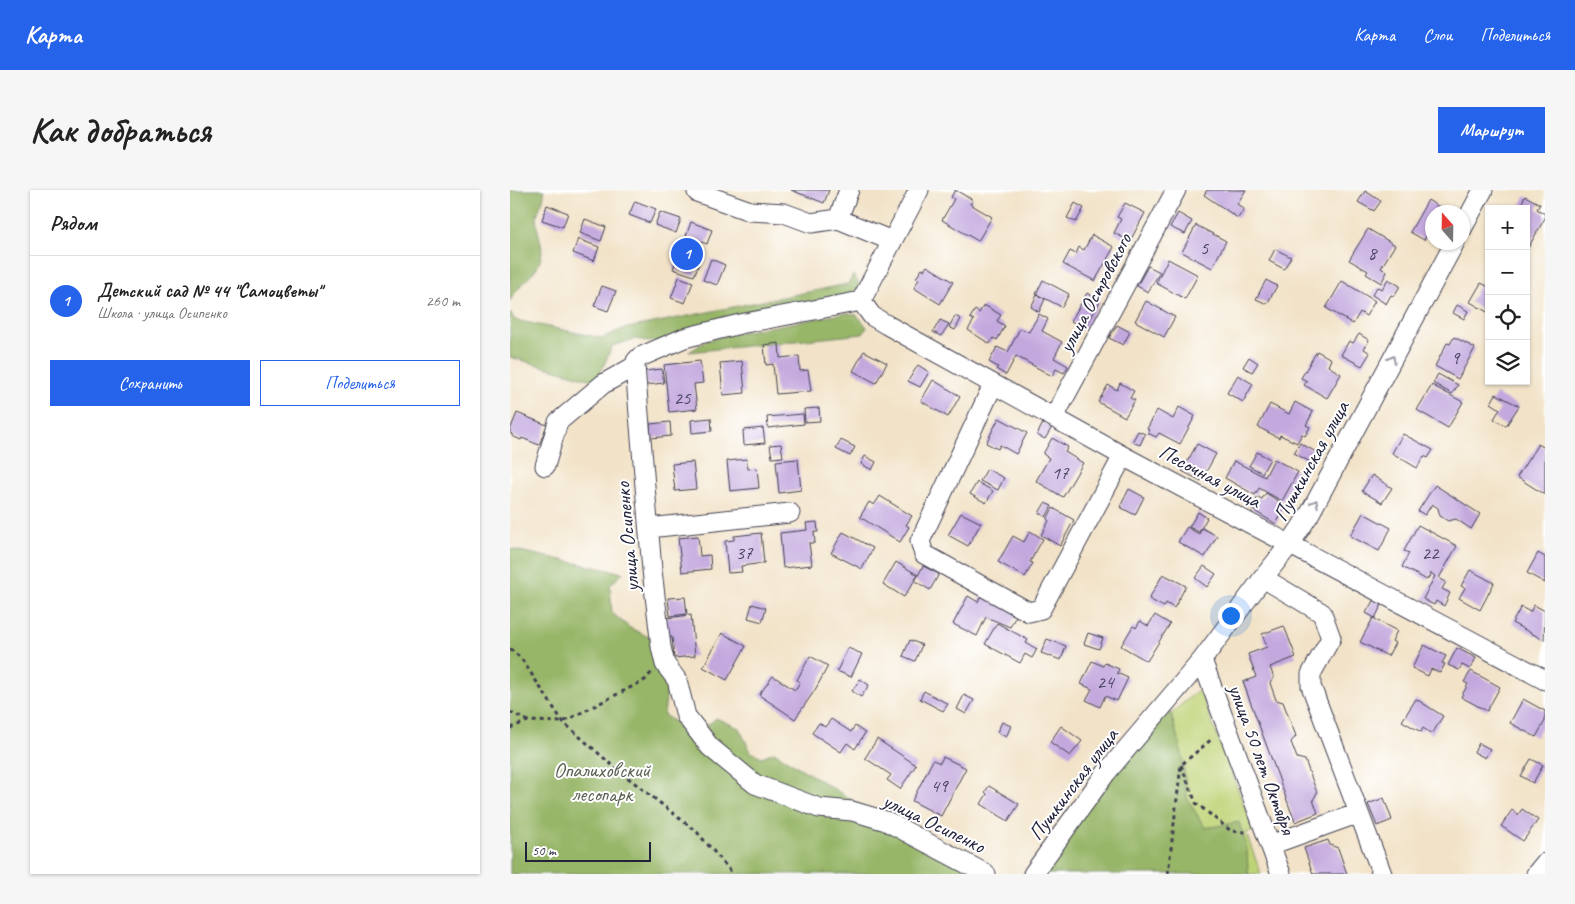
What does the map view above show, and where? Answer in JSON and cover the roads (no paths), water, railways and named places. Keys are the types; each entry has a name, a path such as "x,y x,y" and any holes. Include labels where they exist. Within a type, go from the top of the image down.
{"street":[{"path":"698,190 697,192 750,211 784,213 811,223 838,219 892,241"},
{"path":"838,219 849,190"},
{"path":"545,466 558,422 603,384 635,366 640,357 684,338 740,324 861,302 919,190"},
{"name":"улица Островского","path":"1054,417 1176,190"},
{"path":"1470,214 1483,190"},
{"name":"Пушкинская улица","path":"1033,874 1106,773 1202,660 1290,544 1309,515 1451,250"},
{"name":"Песочная улица","path":"861,302 872,316 993,385 1545,680"},
{"name":"улица Осипенко","path":"635,366 663,659 670,673 677,680 686,716 710,747 755,784 818,808 852,811 886,821 986,874"},
{"path":"993,385 920,541 924,554 1014,604 1029,612 1042,609 1123,456"},
{"path":"649,528 790,513"},
{"path":"1263,578 1322,613 1331,638 1311,674 1311,686 1382,874"},
{"name":"улица 50 лет Октября","path":"1202,660 1281,874"},
{"path":"1270,845 1359,813"},
{"path":"1536,874 1545,862"}],"place":[{"name":"Детский сад № 44 \"Самоцветы\"","path":"687,254"}],"park label":[{"name":"Опалиховский лесопарк","path":"602,782"}]}
